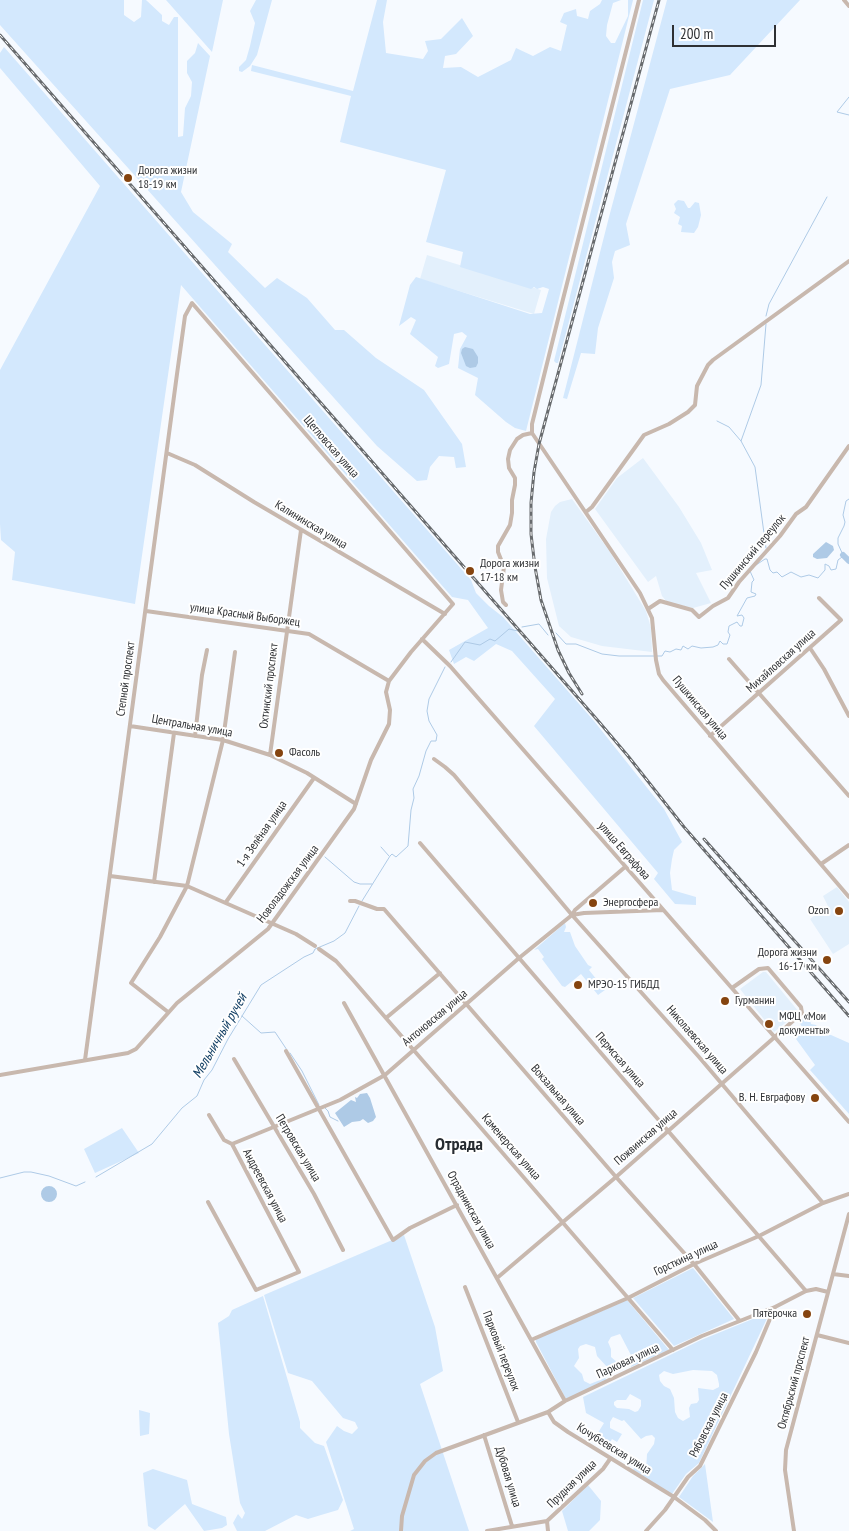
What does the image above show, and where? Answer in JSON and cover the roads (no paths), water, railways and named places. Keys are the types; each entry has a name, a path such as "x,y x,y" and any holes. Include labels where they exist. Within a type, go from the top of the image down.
{"street":[{"path":"506,605 503,602 501,590 504,567 498,552 498,546 510,525 512,513 515,485 509,468 508,458 516,439 532,433 532,424 560,311 640,0"},
{"path":"844,0 849,6"},
{"path":"586,512 592,507 644,435 669,424 692,409 695,405 697,386 708,365 713,360 849,261"},
{"name":"Степной проспект","path":"85,1060 185,316 192,303"},
{"name":"Щегловская улица","path":"192,303 453,604 445,614"},
{"name":"Пушкинская улица","path":"532,433 534,439 546,452 630,576 648,609 654,629 656,660 659,674 663,680 849,897"},
{"name":"Пушкинский переулок","path":"648,609 660,601 692,610 699,617 713,606 728,598 739,582 780,536 796,514 806,507 849,446"},
{"name":"Калининская улица","path":"167,453 195,464 301,530 445,614"},
{"name":"Охтинский проспект","path":"270,755 301,530"},
{"name":"Михайловская улица","path":"710,736 841,620 819,598"},
{"name":"улица Красный Выборжец","path":"146,611 309,634 389,681"},
{"path":"389,681 422,639 445,614"},
{"name":"улица Евграфова","path":"422,639 448,664 849,1122"},
{"path":"810,648 824,669 849,716"},
{"path":"195,736 207,650"},
{"path":"168,1012 132,983 160,937 186,886 223,740 235,652"},
{"path":"729,659 849,796"},
{"name":"Новоладожская улица","path":"0,1075 136,1049 168,1012 260,937 272,924 338,833 356,804 370,760 389,724 390,710 386,692 389,681"},
{"name":"Центральная улица","path":"130,726 223,740 270,755 314,778 356,804"},
{"path":"154,882 174,733"},
{"name":"Николаевская улица","path":"434,759 454,775 572,915 721,1083 823,1203"},
{"name":"1-я Зелёная улица","path":"226,902 314,778"},
{"name":"Пермская улица","path":"420,842 806,1290"},
{"path":"821,864 849,845"},
{"name":"Антоновская улица","path":"232,1144 352,1093 385,1075 626,867"},
{"path":"110,876 186,886 226,902 272,924"},
{"name":"Вокзальная улица","path":"350,901 377,909 384,909 616,1177 694,1264 739,1320"},
{"path":"572,915 663,910"},
{"name":"Каменерская улица","path":"272,924 296,934 333,958 414,1049 673,1350"},
{"name":"Пожвинская улица","path":"496,1278 616,1177 802,1013 801,1007 768,968 759,969 732,988"},
{"path":"386,1018 440,973"},
{"name":"Отраднинская улица","path":"344,1003 566,1401"},
{"path":"286,1051 393,1240 410,1228 456,1205"},
{"name":"Петровская улица","path":"234,1059 314,1194 343,1250"},
{"name":"Андреевская улица","path":"208,1202 256,1290 299,1272 232,1144 224,1140 209,1115"},
{"name":"Горсткина улица","path":"531,1340 628,1298 694,1264 759,1236 823,1203 849,1194"},
{"name":"Октябрьский проспект","path":"794,1531 786,1480 785,1460 849,1214"},
{"path":"833,1274 849,1276"},
{"name":"Парковый переулок","path":"465,1287 518,1422"},
{"path":"806,1290 828,1292"},
{"name":"Парковая улица","path":"401,1531 402,1516 414,1475 425,1461 436,1453 548,1412 566,1401 673,1350 739,1320 775,1307 806,1290"},
{"name":"Рябовская улица","path":"646,1531 688,1477 700,1466 756,1352 775,1307"},
{"path":"817,1335 849,1343"},
{"name":"Кочубеевская улица","path":"548,1412 554,1422 610,1459 674,1497"},
{"name":"Дубовая улица","path":"484,1435 512,1526"},
{"name":"Прудная улица","path":"487,1531 547,1521 603,1469 610,1459"},
{"path":"674,1497 705,1520 716,1531"},
{"path":"547,1521 548,1531"}],"waterway":[{"path":"849,97 837,112 849,115"},
{"path":"766,316 769,304 827,197"},
{"path":"766,324 761,385 741,441 755,467 766,548"},
{"path":"717,421 729,427 741,441"},
{"path":"756,565 767,559 770,570 773,573 777,572 782,577 791,572 801,577 809,575 818,578 825,570 825,564 831,570 836,569 838,560 843,555 838,544 838,538 844,526 843,515 846,501 849,499"},
{"path":"843,555 849,561"},
{"path":"556,633 566,644 576,644 602,654 619,656 662,656 665,651 681,650 683,646 688,649 692,646 701,648 713,647 718,645 720,641 723,644 727,644 730,635 728,632 729,626 737,622 742,626 744,618 742,615 737,616 747,598 756,594 751,592 754,580 750,571"},
{"name":"Мельничный ручей","path":"522,627 539,624 548,635"},
{"name":"Мельничный ручей","path":"451,662 465,642 480,645 490,639 495,641 509,629 518,631"},
{"name":"Мельничный ручей","path":"362,901 390,856 392,854 396,857 408,846 414,798 413,789 426,751 431,741 436,741 437,735 429,721 427,711 429,699 445,667"},
{"path":"381,847 389,856"},
{"path":"325,857 354,882 372,884"},
{"name":"Мельничный ручей","path":"96,1177 152,1144 182,1108 197,1096 204,1080 212,1070 228,1039 261,985 313,953 315,949 334,941 345,933 359,906"},
{"path":"242,1016 261,1033 275,1032 287,1050"},
{"path":"290,1053 302,1071 319,1105"},
{"path":"325,1108 330,1117 338,1121"},
{"name":"Мельничный ручей","path":"0,1178 31,1172 49,1176 76,1186 85,1182"}],"railway":[{"path":"582,694 558,650 541,600 531,534 534,472 539,444 659,0"},
{"path":"0,35 600,723 684,827 849,1016"},
{"path":"704,839 849,1002"}],"place":[{"name":"Дорога жизни 18-19 км","path":"128,178"},
{"name":"Дорога жизни 17-18 км","path":"470,571"},
{"name":"Фасоль","path":"279,753"},
{"name":"Энергосфера","path":"593,903"},
{"name":"Ozon","path":"839,911"},
{"name":"Дорога жизни 16-17 км","path":"827,960"},
{"name":"МРЭО-15 ГИБДД","path":"578,985"},
{"name":"Гурманин","path":"725,1001"},
{"name":"МФЦ «Мои документы»","path":"769,1024"},
{"name":"В. Н. Евграфову","path":"815,1098"},
{"name":"Пятёрочка","path":"807,1314"}],"district":[{"name":"Отрада","path":"459,1145"}]}
